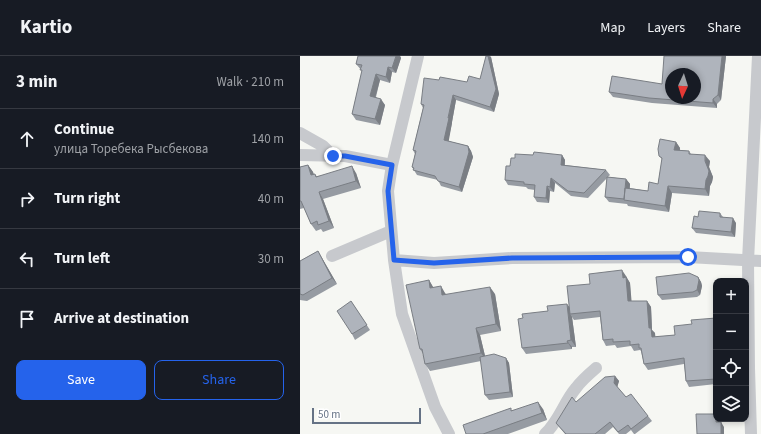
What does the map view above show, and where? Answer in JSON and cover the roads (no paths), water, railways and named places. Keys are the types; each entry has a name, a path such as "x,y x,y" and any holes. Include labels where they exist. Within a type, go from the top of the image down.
{"street":[{"path":"418,56 392,165 388,191 391,231 402,314 435,407 449,434"},
{"path":"751,434 748,368 748,261 758,56"},
{"path":"300,132 323,146 333,156"},
{"path":"300,155 345,156 392,165"},
{"path":"332,256 391,231"},
{"path":"394,260 434,263 512,258 688,257 761,261"},
{"path":"544,434 549,430 562,412 576,388 596,368"}]}
